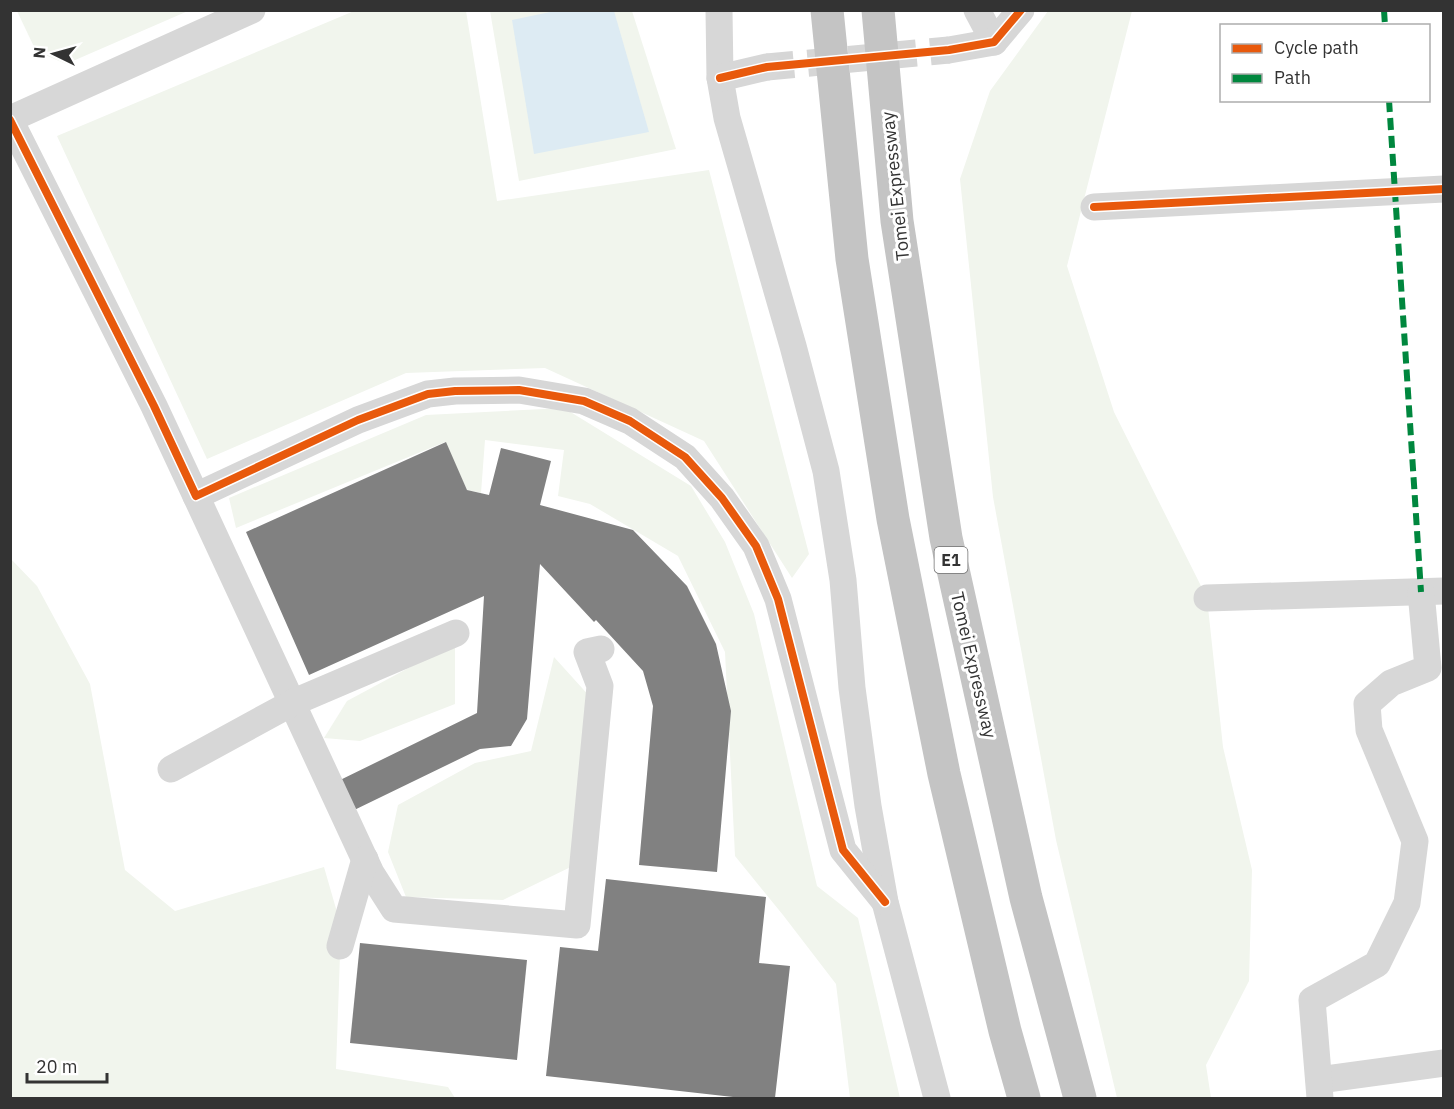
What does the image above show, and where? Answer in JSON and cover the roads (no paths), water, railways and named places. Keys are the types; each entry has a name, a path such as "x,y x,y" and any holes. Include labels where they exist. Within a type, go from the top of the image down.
{"highway":[{"path":"827,10 852,259 893,519 944,774 1005,1031 1024,1098"},
{"name":"Tomei Expressway","path":"878,10 897,221 946,538 1026,898 1080,1098"}],"street":[{"path":"252,10 10,119 154,405 365,860 394,909 577,925 600,686 587,652 601,649"},
{"path":"720,10 720,78 727,118 793,346 826,471 843,580 852,688 868,806 885,902 923,1051 938,1098"},
{"path":"977,10 994,42"},
{"path":"949,50 994,42 1021,10"},
{"path":"720,78 767,67"},
{"path":"1094,207 1443,189"},
{"path":"196,496 358,420 428,394 455,391 519,390 584,401 630,421 685,458 722,498 756,546 778,599 843,850 885,902"},
{"path":"1207,598 1432,591 1428,668 1391,683 1367,704 1369,730 1415,841 1407,903 1377,964 1312,1000 1319,1089 1443,1063"},
{"path":"171,769 292,703 456,633"},
{"path":"340,946 365,860"}],"tunnel":[{"path":"767,67 949,50"}]}
